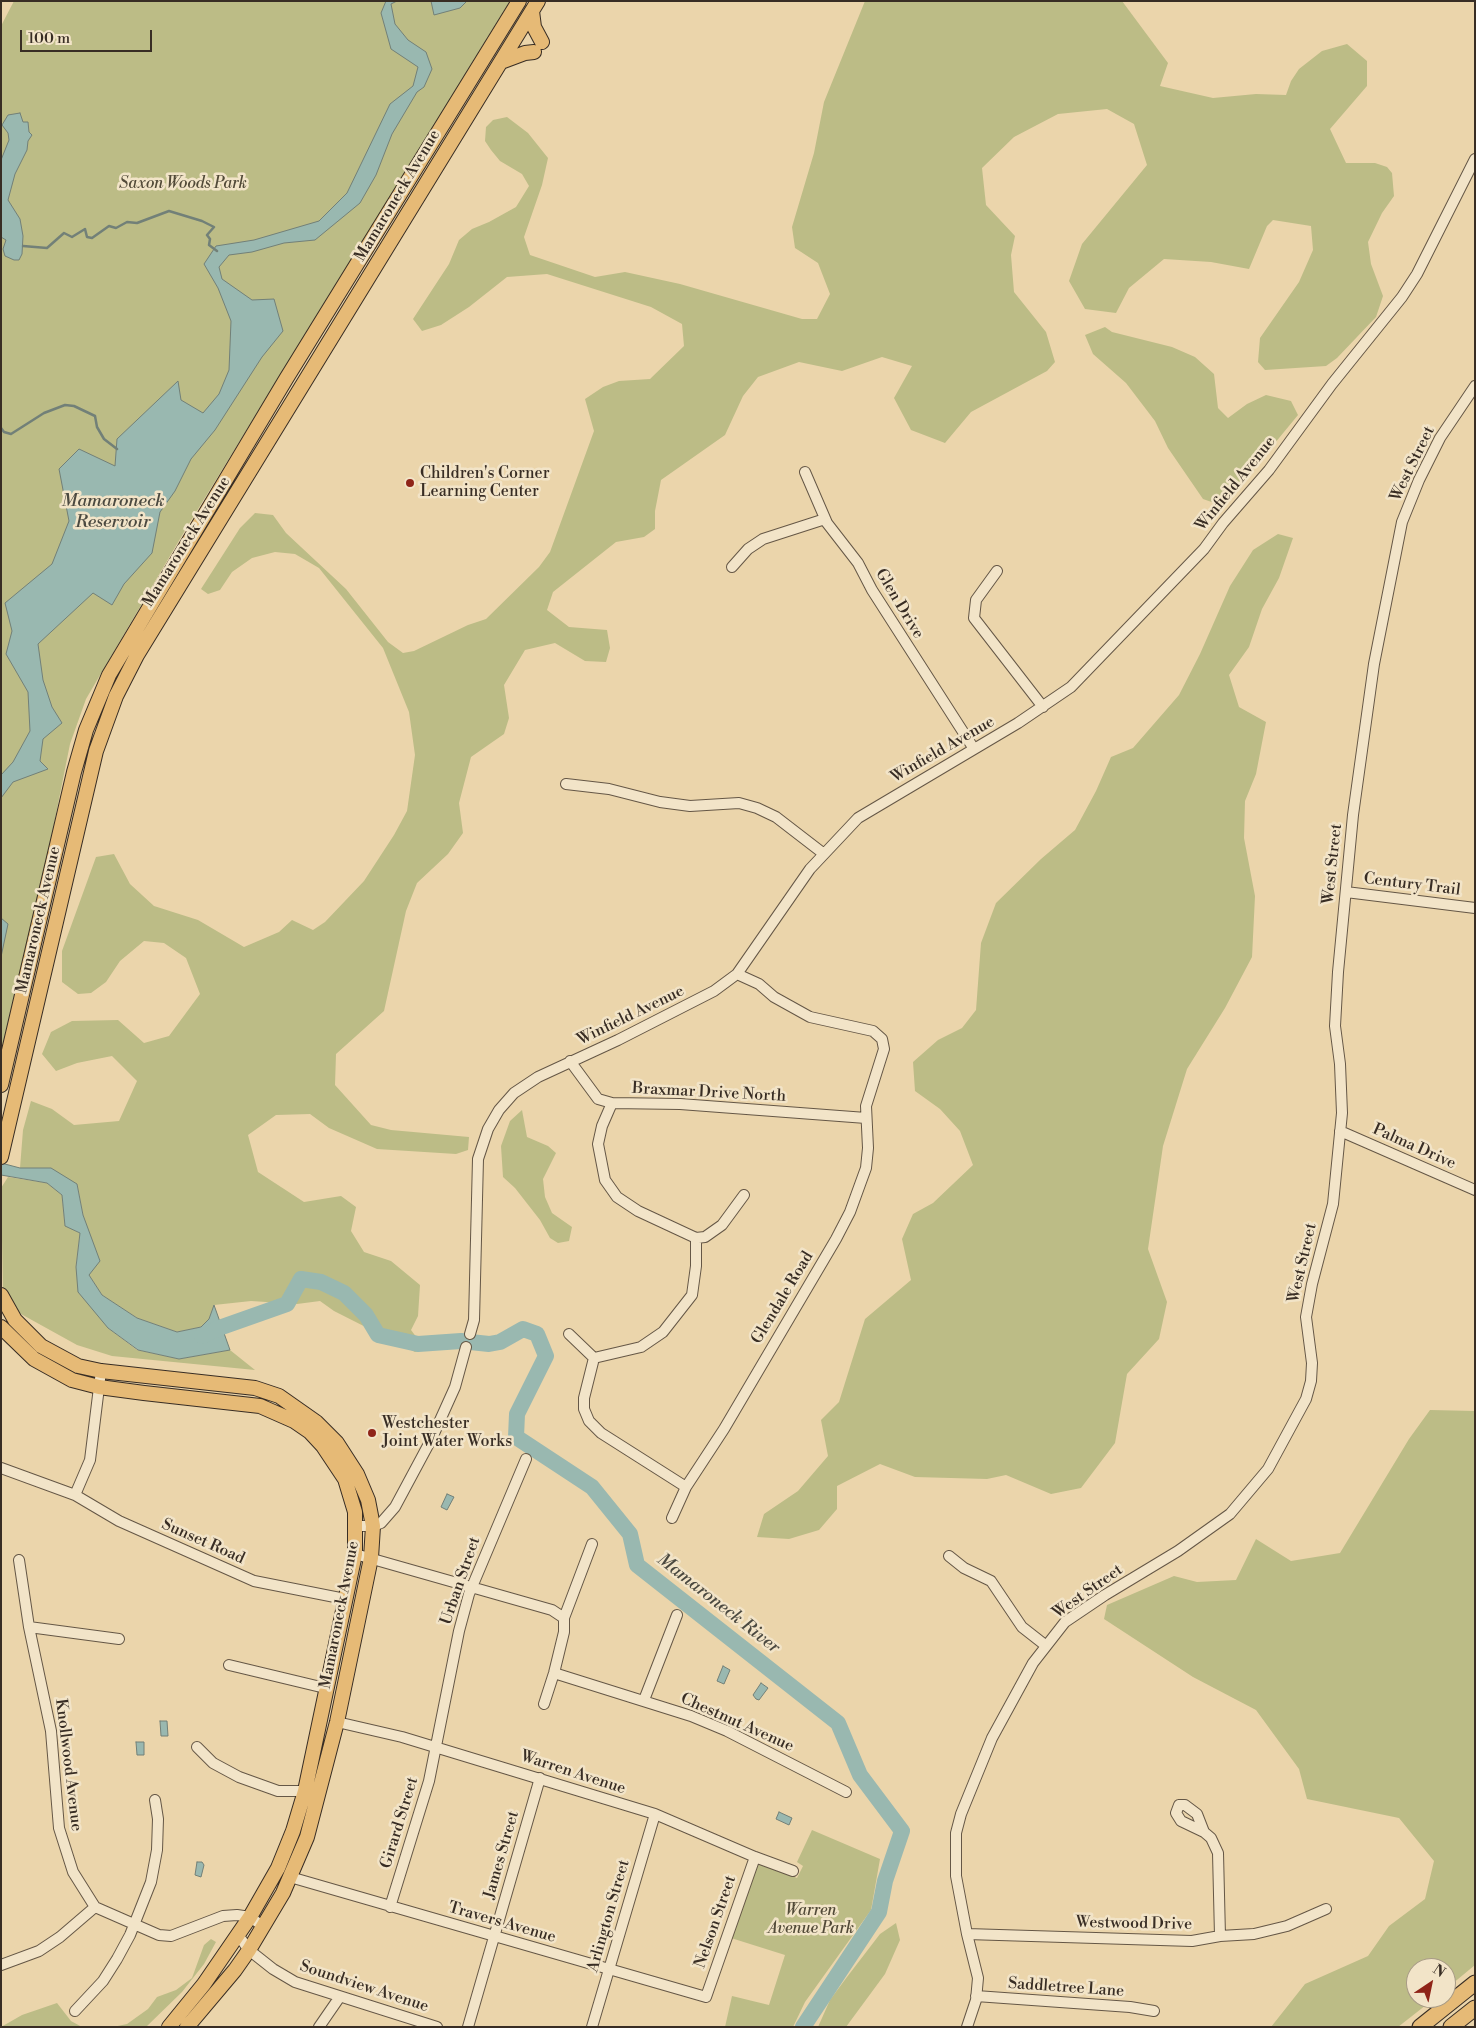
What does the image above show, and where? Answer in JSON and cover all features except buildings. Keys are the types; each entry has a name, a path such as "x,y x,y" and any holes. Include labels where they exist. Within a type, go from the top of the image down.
{"highway":[{"path":"1420,2027 1475,1983"},
{"path":"1451,2027 1475,2008"}],"main road":[{"name":"Mamaroneck Avenue","path":"1,1085 70,788 86,730 109,675 127,641 352,271 519,1"},
{"name":"Mamaroneck Avenue","path":"2,1156 86,792 105,722 137,655 535,6"},
{"path":"501,62 538,47 534,27 535,6"},
{"name":"Mamaroneck Avenue","path":"1,1295 15,1320 41,1346 78,1366 101,1371 255,1388 279,1396 316,1422 337,1442 362,1484 373,1526 371,1558 337,1722 307,1837 290,1877 250,1950 187,2027"},
{"name":"Mamaroneck Avenue","path":"1,1327 34,1358 72,1380 99,1387 260,1406 294,1421 310,1432 323,1446 345,1479 355,1512 355,1554 325,1688 305,1791 293,1831 278,1868 250,1917 193,1998 168,2027"}],"street":[{"name":"Winfield Avenue","path":"470,1334 474,1320 478,1159 488,1129 499,1110 514,1093 538,1077 672,1014 714,991 737,974 810,869 858,818 1043,707 1071,687 1174,582 1269,470 1332,384 1402,297 1417,274 1475,159"},
{"path":"352,271 367,281"},
{"name":"West Street","path":"967,2027 976,1996 978,1978 956,1876 955,1853 961,1814 992,1738 1045,1645 1065,1622 1105,1595 1178,1551 1230,1514 1268,1469 1292,1428 1306,1399 1311,1381 1312,1363 1306,1317 1312,1284 1333,1204 1342,1113 1340,1064 1335,1026 1353,815 1374,664 1402,522 1419,480 1440,438 1475,386"},
{"name":"Glen Drive","path":"805,472 825,519 858,564 872,590 974,749"},
{"path":"732,567 748,549 763,539 825,519"},
{"path":"997,571 976,600 974,618 1043,707"},
{"path":"566,784 610,789 660,802 690,806 739,803 757,808 776,817 824,854"},
{"path":"70,788 86,792"},
{"name":"Century Trail","path":"1346,892 1475,908"},
{"name":"Glendale Road","path":"672,1518 686,1488 724,1429 850,1212 866,1168 868,1148 867,1097 884,1049 882,1039 873,1032 810,1017 774,997 759,984 737,974"},
{"name":"Braxmar Drive North","path":"570,1061 598,1099 612,1104 680,1104 866,1118"},
{"path":"612,1104 602,1126 598,1144 606,1180 617,1197 638,1211 696,1238 705,1237 722,1224 744,1194"},
{"name":"Palma Drive","path":"1340,1131 1475,1190"},
{"path":"594,1358 641,1347 663,1332 692,1295 696,1238"},
{"path":"569,1334 594,1358"},
{"path":"356,1526 373,1526 381,1522 394,1506 432,1438 455,1387 466,1347"},
{"path":"594,1358 584,1398 584,1409 589,1421 614,1443 686,1488"},
{"path":"75,1495 90,1460 101,1371"},
{"name":"Urban Street","path":"436,1747 459,1631 472,1587 526,1459"},
{"name":"Sunset Road","path":"1,1468 75,1495 119,1521 254,1581 345,1599"},
{"path":"544,1704 554,1674 564,1632 564,1618 592,1544"},
{"path":"355,1554 552,1610 564,1618"},
{"path":"949,1556 964,1568 991,1581 1022,1626 1045,1645"},
{"name":"Knollwood Avenue","path":"19,1560 29,1627 51,1731 59,1828 73,1872 95,1906"},
{"path":"644,1700 677,1616"},
{"path":"29,1627 119,1639"},
{"path":"229,1665 325,1688"},
{"name":"Chestnut Avenue","path":"554,1674 692,1716 727,1731 846,1792"},
{"name":"Warren Avenue","path":"337,1722 436,1747 655,1814 755,1857 793,1871"},
{"path":"197,1747 213,1763 239,1777 278,1791 305,1791"},
{"name":"Girard Street","path":"390,1906 429,1781 436,1747"},
{"name":"James Street","path":"468,2027 540,1778"},
{"path":"75,2011 103,1981 130,1935 151,1882 157,1850 158,1819 155,1800"},
{"name":"Arlington Street","path":"592,2027 655,1814"},
{"path":"1204,1832 1211,1838 1218,1853 1220,1936"},
{"name":"Nelson Street","path":"706,1997 755,1857"},
{"name":"Travers Avenue","path":"290,1877 706,1997"},
{"path":"1,1965 39,1951 60,1937 95,1906 133,1925 159,1935 171,1936 223,1916 241,1914 250,1917 264,1927"},
{"name":"Westwood Drive","path":"967,1934 1192,1942 1220,1936 1254,1934 1279,1928 1326,1909"},
{"name":"Soundview Avenue","path":"238,1935 250,1950 272,1969 294,1982 339,1998 438,2027"},
{"name":"Saddletree Lane","path":"976,1996 1130,2006 1154,2011"},
{"path":"319,2027 339,1998"}],"green space":[{"name":"Saxon Woods Park","path":"14,1 510,1 187,527 86,699 70,744 53,829 1,1052 1,26"},
{"path":"865,1 1122,1 1168,63 1160,86 1213,98 1256,94 1286,95 1291,81 1299,69 1322,51 1347,44 1367,61 1367,86 1330,129 1346,163 1375,163 1387,167 1392,173 1394,196 1382,213 1368,242 1371,264 1383,296 1376,317 1337,358 1326,366 1265,370 1258,362 1260,338 1299,282 1313,250 1311,226 1273,220 1267,226 1249,269 1211,262 1164,259 1129,288 1116,313 1085,309 1069,281 1082,244 1147,165 1134,124 1107,109 1058,114 1014,137 982,168 986,205 1015,236 1011,255 1014,292 1046,332 1055,362 1047,371 971,412 945,443 911,430 894,398 912,366 882,357 842,371 799,362 758,377 743,396 725,435 661,480 655,511 655,529 644,537 616,542 553,592 547,610 569,627 607,630 610,648 606,662 585,661 555,643 525,650 504,685 509,718 504,734 471,757 459,803 463,833 448,854 417,883 406,911 384,1011 336,1054 335,1085 371,1125 391,1130 469,1137 468,1150 456,1154 377,1149 329,1128 310,1114 276,1115 248,1135 258,1172 304,1202 341,1196 356,1207 351,1231 364,1252 391,1261 420,1285 418,1316 411,1330 426,1350 415,1352 334,1311 320,1301 297,1304 251,1301 214,1305 209,1319 201,1327 177,1332 137,1318 102,1295 88,1274 83,1215 77,1184 20,1168 23,1130 31,1101 52,1109 74,1125 119,1121 137,1081 112,1056 77,1063 56,1071 42,1054 51,1032 72,1021 118,1020 144,1043 169,1036 200,994 186,958 164,943 144,941 120,961 106,982 91,993 78,994 62,982 62,951 96,857 114,854 130,884 154,906 198,920 244,947 279,932 292,920 313,930 325,922 364,881 394,835 407,811 415,755 409,712 383,648 319,568 295,554 275,552 252,558 232,572 220,590 208,594 201,589 240,528 255,513 273,515 286,533 346,589 388,642 403,653 414,651 468,625 486,619 539,567 550,552 594,431 585,399 603,387 619,381 650,379 684,346 682,324 651,307 547,274 507,277 469,307 441,325 422,331 413,319 449,264 459,240 472,229 516,207 529,186 522,174 500,161 491,150 485,141 486,127 493,120 507,117 528,133 548,158 542,185 524,237 530,255 595,277 625,272 680,284 802,319 817,319 830,294 818,263 795,248 792,227 814,153 824,102"},
{"path":"1105,327 1112,332 1172,347 1195,357 1214,374 1218,408 1228,418 1247,404 1266,395 1291,401 1298,415 1223,506 1203,499 1168,448 1155,421 1126,383 1093,354 1085,335"},
{"path":"1278,534 1293,538 1279,578 1262,609 1249,647 1229,675 1239,707 1266,722 1256,774 1245,801 1244,838 1255,896 1252,957 1225,1008 1187,1069 1163,1146 1148,1249 1167,1302 1159,1339 1127,1374 1115,1443 1081,1488 1051,1494 1006,1475 987,1479 915,1477 880,1464 837,1486 837,1509 819,1530 789,1539 757,1537 764,1514 798,1491 828,1456 821,1420 839,1402 865,1319 911,1280 902,1239 913,1214 933,1203 973,1165 960,1131 940,1109 915,1091 913,1062 938,1040 962,1028 976,1010 981,943 996,903 1041,859 1075,830 1096,791 1111,757 1133,748 1179,695 1200,654 1230,586 1253,550"},
{"path":"522,1110 527,1137 548,1146 556,1153 543,1179 545,1197 552,1213 572,1227 569,1241 558,1243 550,1238 540,1220 515,1188 503,1177 501,1146 510,1121"},
{"path":"8,1177 47,1183 62,1195 65,1225 80,1233 76,1267 108,1328 137,1350 179,1359 230,1350 255,1370 112,1356 77,1345 21,1314 3,1292 1,1188"},
{"path":"1430,1410 1475,1411 1475,1965 1456,1981 1456,1958 1406,1958 1406,2008 1422,2008 1398,2027 1271,2027 1305,1984 1368,1956 1389,1926 1425,1899 1434,1861 1399,1818 1307,1799 1299,1769 1256,1710 1193,1677 1104,1619 1107,1605 1174,1576 1197,1582 1236,1580 1256,1539 1291,1561 1340,1553 1409,1439"},
{"name":"Warren Avenue Park","path":"812,1830 880,1859 871,1910 805,2002 793,2027 725,2027 732,1996 769,2005 785,1955 731,1938 756,1862 797,1878 803,1866 797,1862"},
{"path":"896,1923 900,1940 885,1974 846,2027 818,2027 830,2000 847,1977 880,1934"},
{"path":"211,1939 216,1942 204,1964 182,1992 146,2027 113,2027 127,2024 148,2009 157,1997 176,1990 192,1978 204,1945"},
{"path":"57,2003 71,2021 82,2027 1,2027 22,2015"}],"water":[{"name":"Mamaroneck Reservoir","path":"386,1 397,1 391,4 395,24 408,40 426,52 432,69 424,87 417,92 392,134 376,175 360,203 315,240 284,243 252,252 229,255 219,267 222,279 252,300 274,299 283,331 262,357 215,430 191,459 175,491 160,512 152,553 124,584 112,605 93,593 38,644 43,680 52,707 62,723 43,739 40,761 48,769 13,782 1,798 1,775 13,762 30,731 28,692 6,654 12,631 5,603 52,564 69,521 59,469 79,449 115,466 117,439 178,381 181,400 203,413 219,394 229,370 231,321 218,288 204,264 216,246 254,240 319,221 347,193 390,104 413,86 418,67 391,49 381,13"},
{"path":"431,1 467,1 460,8 434,15"},
{"path":"20,113 23,122 28,122 29,132 32,135 15,174 8,200 20,219 23,236 22,254 19,260 14,260 5,256 3,249 6,240 1,237 1,160 9,140 8,133 2,125 8,115"},
{"path":"1,918 8,924 1,957"},
{"path":"1,1163 20,1168 51,1168 77,1184 83,1215 100,1261 89,1275 102,1295 137,1318 177,1332 201,1327 209,1319 214,1305 230,1350 179,1359 138,1350 108,1328 78,1292 76,1267 80,1233 65,1226 62,1195 47,1183 1,1175"},
{"path":"447,1494 454,1497 447,1510 441,1507"},
{"path":"723,1666 730,1670 724,1684 717,1681"},
{"path":"761,1683 768,1688 759,1700 753,1695"},
{"path":"160,1721 167,1721 168,1736 161,1736"},
{"path":"136,1742 144,1742 144,1755 137,1755"},
{"path":"779,1812 792,1818 789,1825 776,1819"},
{"path":"197,1862 202,1862 204,1865 201,1877 195,1875"}],"waterway":[{"path":"23,246 47,248 64,233 72,237 85,229 87,237 92,238 109,226 116,228 127,222 137,223 169,211 202,221 214,227 207,235 210,239 209,245 217,251"},
{"path":"1,428 4,432 11,434 44,413 65,405 74,406 95,416 97,427 104,439 117,449"},
{"name":"Mamaroneck River","path":"202,1336 287,1304 301,1279 321,1282 344,1293 366,1315 378,1335 418,1344 461,1341 489,1344 500,1342 523,1329 537,1334 546,1356 517,1414 516,1437 592,1487 630,1534 637,1565 838,1723 860,1775 902,1831 885,1881 879,1912 803,2027"}],"place":[{"name":"Children's Corner Learning Center","path":"410,483"},
{"name":"Westchester Joint Water Works","path":"372,1433"}]}
